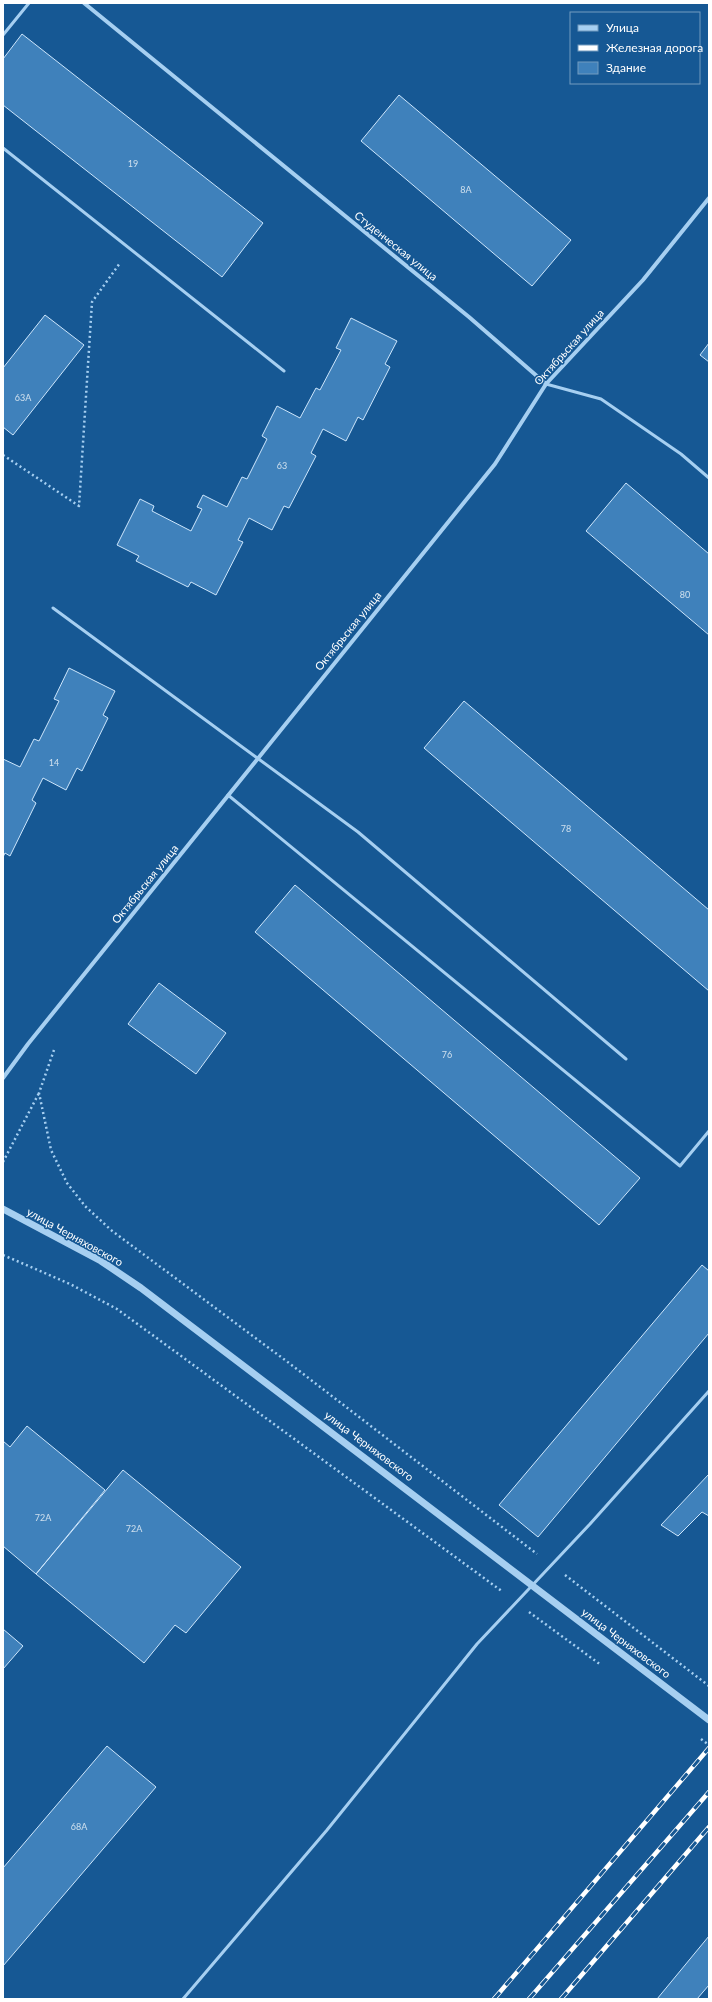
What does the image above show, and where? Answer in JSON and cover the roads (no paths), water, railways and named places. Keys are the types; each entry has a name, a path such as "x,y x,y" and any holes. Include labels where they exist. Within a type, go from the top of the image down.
{"street":[{"name":"Студенческая улица","path":"84,3 469,317 546,384"},
{"name":"Октябрьская улица","path":"3,1078 228,795 495,464 546,384 643,280 709,198"},
{"name":"улица Черняховского","path":"3,1209 106,1265 141,1288 272,1386 709,1720"}],"lane":[{"path":"3,34 29,3"},
{"path":"3,148 284,371"},
{"name":"Студенческая улица","path":"546,384 601,400 681,454 709,478"},
{"path":"53,608 358,832 626,1059"},
{"path":"228,795 680,1166 709,1131"},
{"path":"183,1999 327,1830 477,1644 590,1524 709,1391"}],"railway":[{"path":"494,1999 709,1748"},
{"path":"529,1999 709,1792"},
{"path":"561,1999 709,1827"}]}
